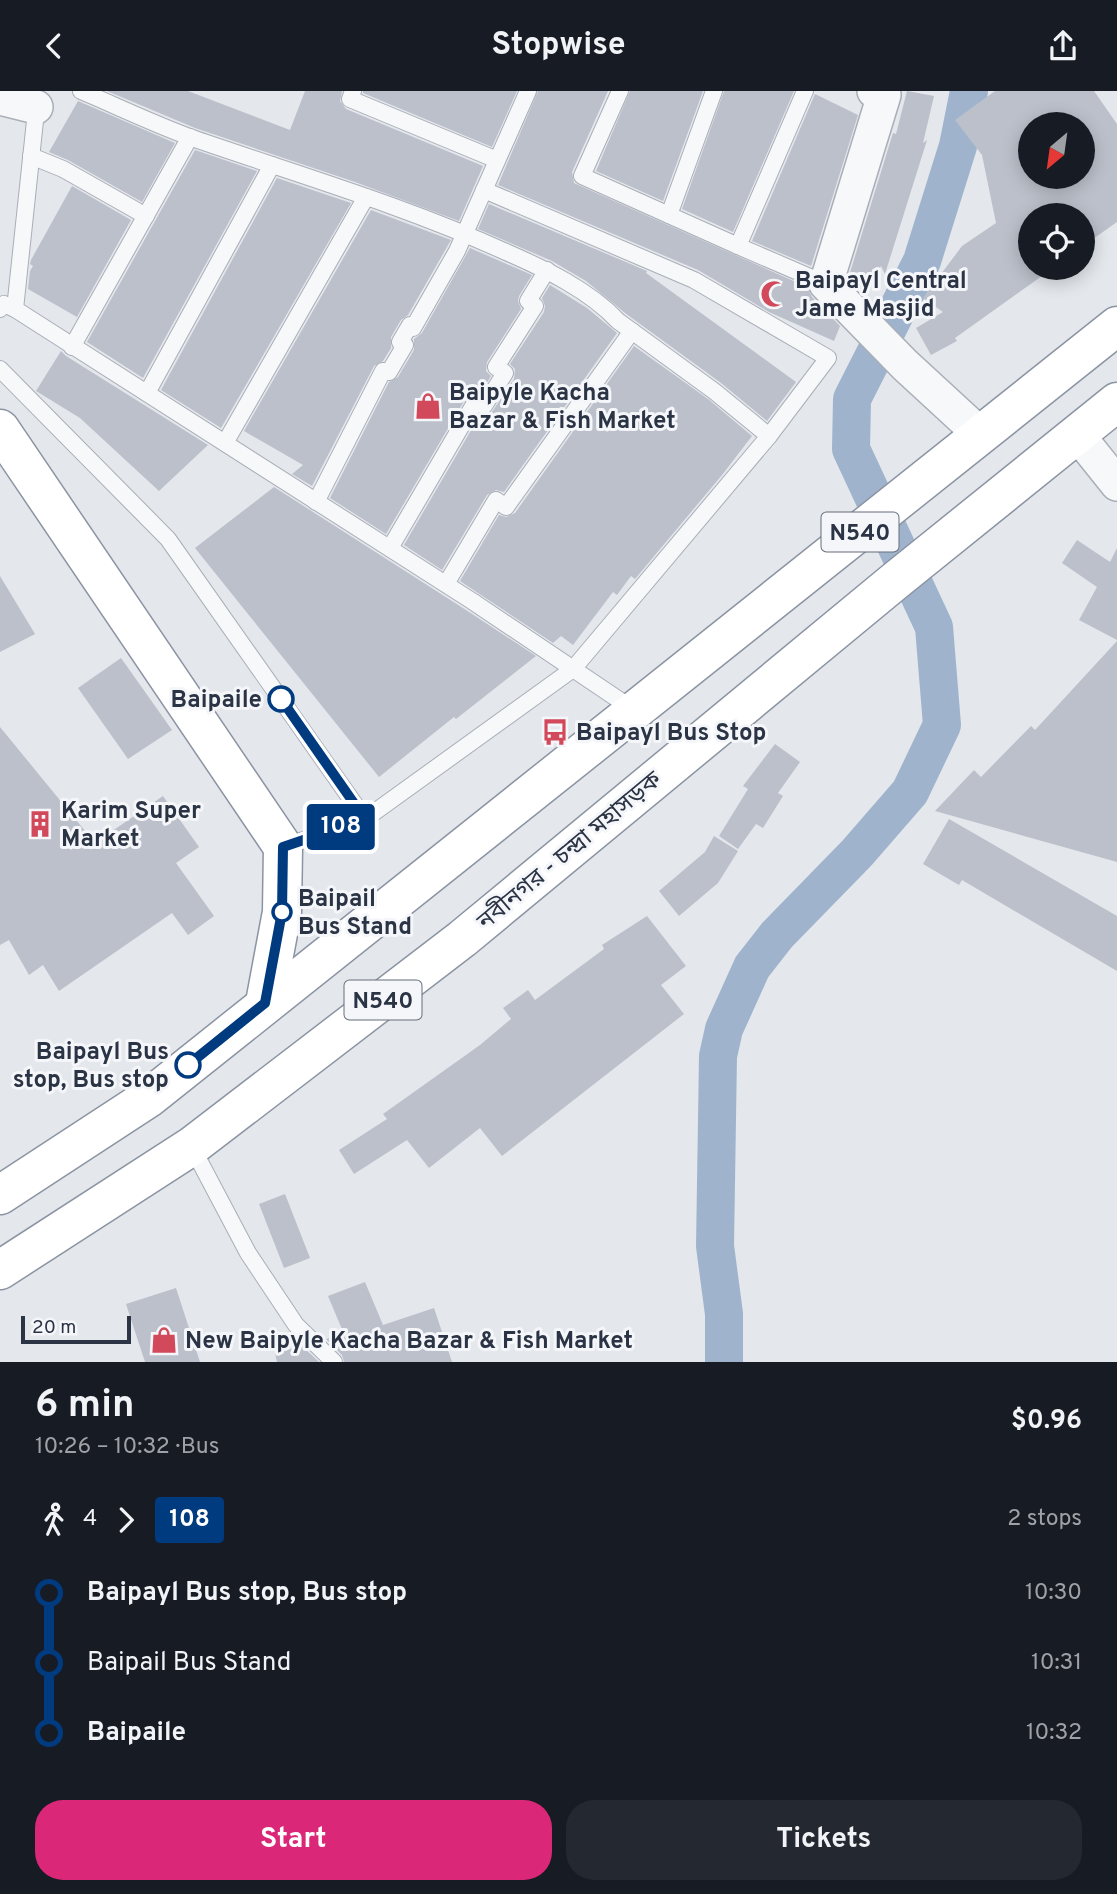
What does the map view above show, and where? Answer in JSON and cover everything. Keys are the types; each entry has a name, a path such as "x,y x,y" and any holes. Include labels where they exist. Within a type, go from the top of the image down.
{"highway":[{"name":"N540","path":"0,1195 150,1097 1117,326"},
{"name":"নবীনগর - চন্দ্রা মহাসড়ক","path":"0,1271 192,1146 462,939 1117,402"},
{"path":"0,429 283,847 282,912 265,1003"}],"street":[{"path":"874,91 884,95 826,284 905,365 981,435"},
{"path":"0,99 37,99"},
{"path":"1070,440 1117,484"}],"lane":[{"path":"81,91 190,137 464,233 547,270 608,310 769,436"},
{"path":"353,91 349,99 497,160"},
{"path":"316,502 383,371 389,373 405,345 400,342 410,325 413,328 457,251 528,91"},
{"path":"620,91 582,176 826,284"},
{"path":"669,215 714,91"},
{"path":"738,246 805,91"},
{"path":"37,99 31,156 7,309 147,393 390,548 636,711"},
{"path":"72,347 190,137"},
{"path":"31,156 63,169 146,216"},
{"path":"147,393 272,165"},
{"path":"283,847 365,819 573,669 769,436 828,358 694,280 484,190"},
{"path":"225,443 366,197"},
{"path":"390,548 476,401 484,406 505,373 496,367 535,306 528,301 547,270"},
{"path":"446,584 496,500 506,507 632,331"},
{"path":"0,369 168,539 365,819"},
{"path":"192,1146 248,1253 296,1325 334,1362"}],"building":[{"path":"107,91 188,91 290,130 305,91 342,91 340,101 346,109 483,166 459,221 355,182 195,128"},
{"path":"363,91 517,91 492,147"},
{"path":"538,91 608,91 572,172 574,183 807,287 812,297 840,326 834,341 769,312 698,270 498,185"},
{"path":"630,91 703,91 663,201 596,171"},
{"path":"724,91 794,91 733,232 682,209"},
{"path":"907,91 934,96 923,143 927,140 885,274 881,266 868,289 858,289 848,279 893,133 896,134"},
{"path":"995,91 1094,91 1117,124 1117,222 1095,238 1095,203 1018,203 1018,280 1036,280 955,338 957,341 931,355 916,328 943,312 923,298 962,246 996,223 982,155 955,120"},
{"path":"815,94 858,115 811,266 752,241"},
{"path":"78,101 175,143 142,202 49,152"},
{"path":"195,150 257,171 143,378 87,342"},
{"path":"277,178 351,203 221,428 161,390"},
{"path":"72,186 131,220 77,317 28,289 33,266 30,264 31,260"},
{"path":"489,204 647,271 646,273 796,382 767,421 586,281 552,261 478,229"},
{"path":"371,210 451,240 408,315 401,320 391,337 391,348 383,361 374,366 312,486 292,474 303,465 244,431"},
{"path":"470,248 532,275 519,296 521,309 487,362 486,371 491,376 481,392 472,392 467,396 386,534 330,498 389,382 398,377 414,350 414,339 422,333"},
{"path":"550,285 587,308 617,333 504,492 496,490 487,495 442,570 404,545 480,415 488,416 492,412 514,379 515,369 510,364 544,312 542,298"},
{"path":"634,346 708,399 752,436 635,579 631,576 617,595 613,592 573,645 561,636 553,643 460,581 499,515 506,517 515,513"},
{"path":"61,351 208,445 159,491 80,418 36,391"},
{"path":"274,487 536,656 379,777 195,548"},
{"path":"1077,540 1110,562 1117,548 1117,640 1079,620 1097,587 1062,563"},
{"path":"0,576 35,634 0,652"},
{"path":"1117,641 1117,862 935,811 974,770 981,777 1031,726 1035,730"},
{"path":"121,658 172,730 128,759 78,688"},
{"name":"Karim Super Market","path":"0,727 95,843 163,796 199,847 176,863 214,916 188,935 172,913 59,991 43,965 29,975 9,940 0,945"},
{"path":"775,744 800,762 778,793 783,796 763,828 756,824 738,849 719,836 748,789 743,786"},
{"path":"949,819 1117,916 1117,971 962,880 959,885 923,864"},
{"path":"714,836 738,851 718,883 679,916 659,891 705,852"},
{"path":"647,916 686,966 661,985 684,1014 502,1156 480,1128 429,1168 407,1140 354,1174 339,1150 387,1119 383,1114 480,1045 511,1019 503,1008 528,990 535,1000 604,949 602,945"},
{"path":"285,1194 310,1258 284,1268 259,1204"},
{"path":"365,1282 383,1325 434,1308 452,1362 344,1362 342,1355 326,1339 344,1334 328,1296"},
{"path":"176,1288 200,1362 145,1362 126,1304"},
{"path":"302,1346 319,1362 277,1362 275,1353"}],"waterway":[{"path":"724,1362 724,1314 715,1246 718,1056 724,1029 752,967 777,935 857,853 910,792 942,725 934,627 851,449 852,399 922,261 958,146 969,91"}],"bus line":[{"name":"108","path":"188,1065 265,1003 282,912 283,847 365,819 281,699"}],"place":[{"name":"Baipayl Central Jame Masjid","path":"774,294"},
{"name":"Baipyle Kacha Bazar & Fish Market","path":"428,406"},
{"name":"Baipaile","path":"281,699"},
{"name":"Baipayl Bus Stop","path":"555,732"},
{"name":"Karim Super Market","path":"40,824"},
{"name":"Baipail Bus Stand","path":"282,912"},
{"name":"Baipayl Bus stop, Bus stop","path":"188,1065"},
{"name":"New Baipyle Kacha Bazar & Fish Market","path":"164,1340"}]}
